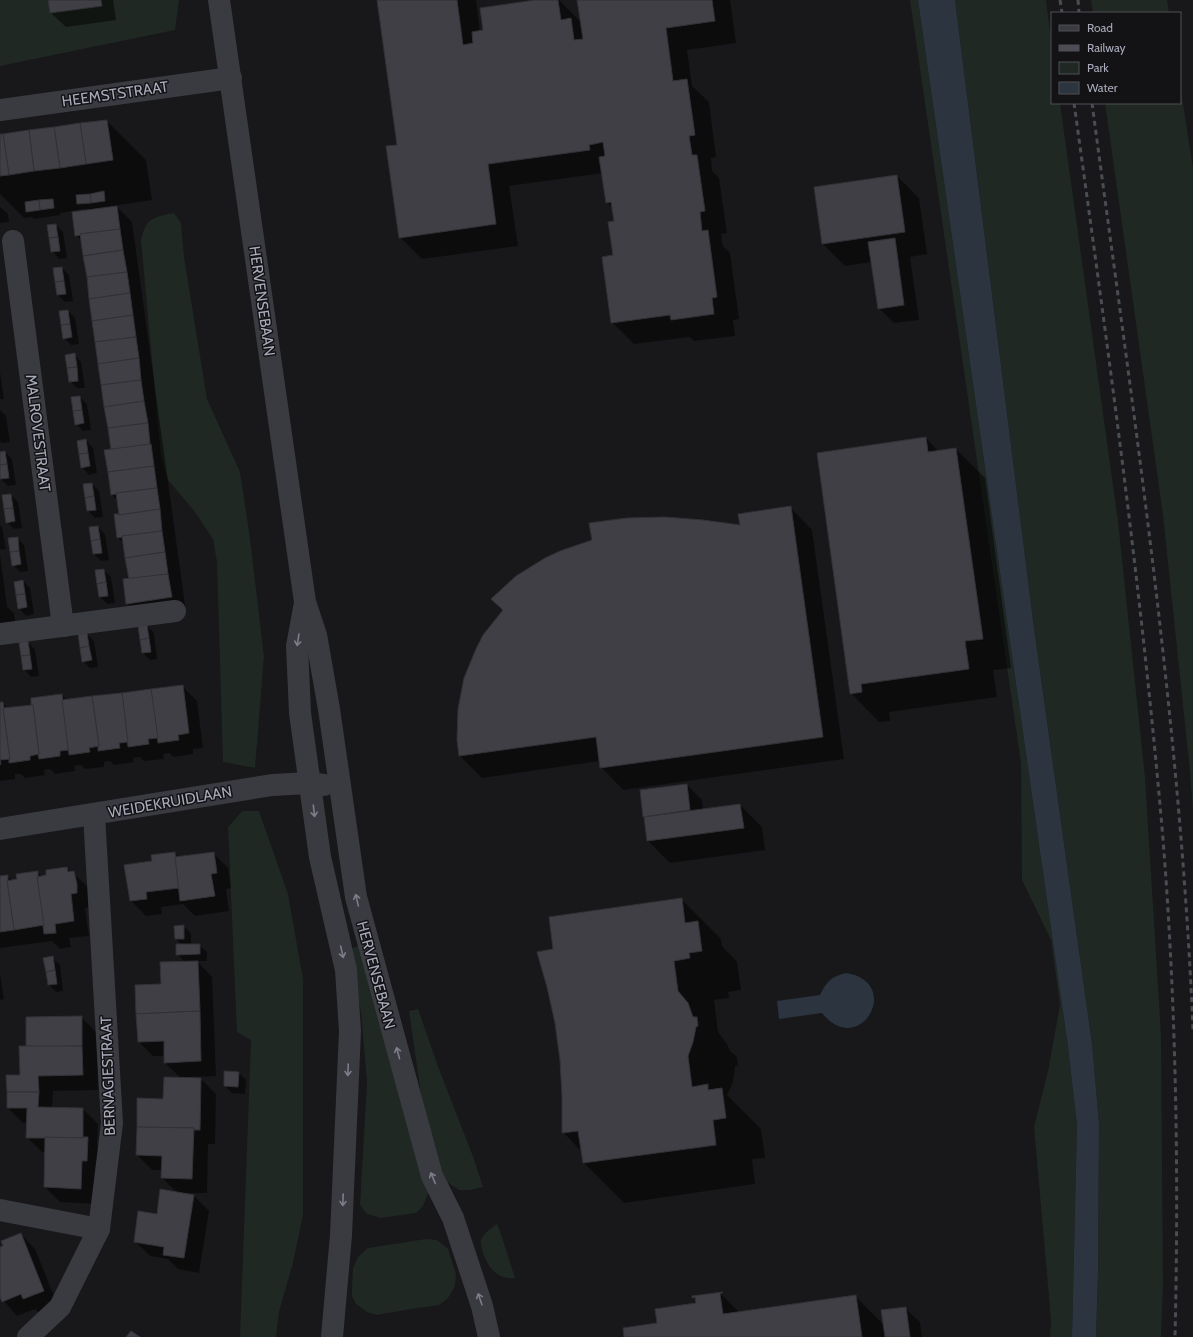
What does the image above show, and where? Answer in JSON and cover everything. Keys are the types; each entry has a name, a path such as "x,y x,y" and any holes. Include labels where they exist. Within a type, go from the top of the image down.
{"street":[{"name":"HERVENSEBAAN","path":"219,0 305,602 316,636 329,709 356,897 432,1176 453,1218 482,1306 489,1337"},
{"name":"HEEMSTSTRAAT","path":"0,110 231,78"},
{"name":"MALROVESTRAAT","path":"13,240 63,626"},
{"name":"HERVENSEBAAN","path":"305,602 297,646 300,713 320,857 346,970 350,1031 341,1235 332,1337"},
{"path":"0,634 175,611"},
{"name":"WEIDEKRUIDLAAN","path":"0,829 272,785 310,783 339,787"},
{"name":"BERNAGIESTRAAT","path":"28,1337 60,1307 99,1229 112,1123 94,815"},
{"path":"0,1210 99,1229"}],"green space":[{"path":"0,0 179,0 175,30 0,66"},
{"path":"910,0 918,0 1068,1047 1077,1125 1072,1337 1050,1337 1051,1320 1034,1127 1048,1071 1060,1005 1051,940 1022,880 1021,763"},
{"path":"955,0 1046,0 1051,39 1051,104 1060,104 1118,521 1145,777 1161,1034 1163,1284 1161,1337 1096,1337 1099,1123 1092,1044 1034,628"},
{"path":"1091,0 1167,0 1169,12 1093,12"},
{"path":"1181,90 1193,168 1193,811 1163,515 1105,104 1181,104"},
{"path":"174,213 181,223 184,257 207,399 240,472 249,531 264,656 255,768 223,762 217,562 213,539 195,512 168,480 161,457 141,240 148,222 156,217"},
{"path":"242,811 259,811 288,894 303,979 303,1215 293,1263 279,1312 276,1337 240,1337 251,1040 237,1032 228,827"},
{"path":"361,945 428,1194 423,1206 416,1213 381,1218 367,1214 360,1205 367,1082 361,1013 350,949"},
{"path":"418,1009 483,1187 470,1190 459,1190 447,1182 438,1170 423,1108 409,1011"},
{"path":"497,1224 515,1278 504,1277 494,1272 483,1253 481,1245 482,1237"},
{"path":"426,1239 437,1240 448,1249 456,1274 455,1286 448,1298 439,1305 377,1315 367,1312 356,1304 352,1296 352,1286 353,1268 358,1257 368,1248"}],"water":[{"path":"918,0 955,0 1034,628 1092,1044 1099,1123 1096,1337 1072,1337 1077,1125 1068,1047"},
{"path":"846,973 863,979 872,990 874,1002 870,1014 862,1023 850,1028 836,1025 822,1013 779,1019 777,1001 820,995 830,980"}],"building":[{"path":"48,0 101,0 102,6 50,13"},
{"path":"377,0 457,0 463,45 473,43 472,32 483,30 480,8 535,0 558,0 561,20 571,18 574,40 583,39 577,0 712,0 715,21 666,28 673,81 687,79 695,135 689,136 692,155 697,155 705,211 700,212 702,231 708,230 717,297 712,298 714,314 671,320 670,315 611,323 602,257 613,255 608,222 614,221 611,202 606,203 599,157 605,156 603,142 589,145 590,150 488,164 496,224 399,238 386,146 397,145"},
{"path":"107,120 113,160 86,164 80,123"},
{"path":"80,123 86,164 60,168 54,127"},
{"path":"54,127 60,168 34,171 29,130"},
{"path":"29,130 34,171 9,175 3,134"},
{"path":"0,134 3,134 9,175 0,176"},
{"path":"897,175 905,232 822,244 814,187"},
{"path":"104,191 105,201 91,203 90,194"},
{"path":"90,194 91,203 77,204 76,195"},
{"path":"53,199 54,208 40,210 39,200"},
{"path":"39,200 40,210 26,212 25,202"},
{"path":"117,206 120,229 80,234 81,235 75,236 72,212"},
{"path":"56,224 58,237 49,238 47,225"},
{"path":"120,229 123,250 83,256 80,234"},
{"path":"58,237 60,251 51,252 49,238"},
{"path":"895,238 904,305 878,309 868,242"},
{"path":"123,250 127,272 87,277 83,256"},
{"path":"62,267 64,281 55,282 53,268"},
{"path":"127,272 130,293 89,299 87,277"},
{"path":"64,281 66,294 57,295 55,282"},
{"path":"130,293 133,315 92,321 89,299"},
{"path":"68,310 70,324 61,325 59,311"},
{"path":"133,315 136,337 95,342 92,321"},
{"path":"70,324 72,337 63,339 61,325"},
{"path":"136,337 139,358 98,364 95,342"},
{"path":"75,353 77,367 67,368 65,355"},
{"path":"139,358 141,380 101,385 98,364"},
{"path":"77,367 78,381 69,382 67,368"},
{"path":"141,380 144,401 104,407 101,385"},
{"path":"80,396 82,410 73,411 71,397"},
{"path":"144,401 148,423 108,428 104,407"},
{"path":"82,410 84,423 75,425 73,411"},
{"path":"148,423 150,444 111,450 108,428"},
{"path":"926,437 928,452 956,448 983,639 965,641 969,669 861,684 862,692 850,694 817,453"},
{"path":"86,439 88,453 79,454 77,441"},
{"path":"151,444 154,466 108,472 104,450"},
{"path":"5,451 7,464 0,465 0,452"},
{"path":"88,453 90,466 81,468 79,454"},
{"path":"7,464 9,478 0,479 0,465"},
{"path":"154,466 157,488 116,493 111,495 108,472"},
{"path":"92,483 94,496 85,498 83,484"},
{"path":"157,488 160,509 119,515 116,493"},
{"path":"11,494 13,508 4,509 2,495"},
{"path":"94,496 96,510 87,511 85,498"},
{"path":"791,506 823,737 600,768 596,737 459,756 457,740 458,709 464,678 483,635 503,610 491,599 516,576 545,558 592,540 589,523 627,518 665,517 740,525 738,514"},
{"path":"13,508 15,521 6,523 4,509"},
{"path":"160,509 162,531 122,536 123,537 117,538 114,514 119,515"},
{"path":"98,526 100,539 91,541 89,527"},
{"path":"162,531 165,552 125,558 122,536"},
{"path":"18,537 19,551 10,552 8,538"},
{"path":"100,539 102,553 93,554 91,541"},
{"path":"19,551 21,564 12,566 10,552"},
{"path":"165,552 168,574 129,579 125,558"},
{"path":"104,569 106,582 97,584 95,570"},
{"path":"168,574 172,597 126,604 123,579"},
{"path":"23,580 25,594 16,595 14,582"},
{"path":"106,582 108,596 99,597 97,584"},
{"path":"25,594 27,607 18,609 16,595"},
{"path":"147,625 149,638 140,640 138,626"},
{"path":"87,633 89,646 80,648 78,634"},
{"path":"149,638 151,652 142,653 140,640"},
{"path":"28,641 30,655 21,656 19,642"},
{"path":"89,646 92,660 82,662 80,648"},
{"path":"30,655 32,669 23,670 21,656"},
{"path":"183,685 189,733 178,735 179,740 158,743 151,689"},
{"path":"151,689 158,738 148,739 149,744 128,747 122,693"},
{"path":"122,693 128,742 119,743 120,748 98,751 99,746 92,696"},
{"path":"62,694 69,750 60,751 60,756 39,759 31,698"},
{"path":"92,696 99,746 89,748 90,752 69,755 62,700"},
{"path":"0,702 3,702 10,759 0,760"},
{"path":"33,705 39,754 30,756 30,760 9,763 10,759 3,708"},
{"path":"687,784 690,810 643,817 640,790"},
{"path":"740,804 744,828 647,841 644,817"},
{"path":"175,852 179,888 146,892 147,899 130,901 124,865 152,861 151,855"},
{"path":"214,852 217,873 211,874 215,896 180,901 175,857"},
{"path":"67,867 68,872 74,871 77,884 77,893 71,894 74,921 55,924 56,933 44,934 37,877 46,875 46,870"},
{"path":"38,871 37,877 44,925 14,930 7,881 17,879 16,874"},
{"path":"8,875 7,881 14,930 0,932 0,876"},
{"path":"682,898 685,923 698,921 702,951 689,953 690,958 674,961 678,991 688,1003 693,1017 697,1017 698,1026 696,1027 688,1056 692,1087 708,1084 708,1090 722,1088 726,1118 713,1120 716,1145 583,1163 578,1131 562,1133 560,1060 555,1023 537,952 553,949 549,917"},
{"path":"184,925 184,939 175,939 174,926"},
{"path":"176,944 200,944 200,954 176,955"},
{"path":"53,956 55,970 46,972 43,958"},
{"path":"198,961 200,1011 136,1014 135,985 161,984 160,962"},
{"path":"55,970 57,984 48,985 46,972"},
{"path":"200,1011 201,1061 164,1063 164,1041 138,1042 136,1014"},
{"path":"82,1016 82,1046 26,1047 26,1017"},
{"path":"19,1046 82,1046 83,1075 38,1076 39,1092 7,1092 6,1075 20,1075"},
{"path":"224,1071 239,1072 238,1087 224,1086"},
{"path":"164,1077 201,1078 200,1130 194,1130 194,1128 137,1127 137,1098 163,1099"},
{"path":"7,1092 39,1092 38,1107 83,1108 83,1138 26,1138 27,1108 7,1108"},
{"path":"137,1127 194,1128 192,1179 161,1178 162,1156 136,1155"},
{"path":"45,1137 88,1137 87,1161 82,1161 81,1189 44,1187"},
{"path":"160,1189 194,1195 184,1258 163,1255 164,1247 134,1242 138,1211 157,1214"},
{"path":"21,1233 44,1291 23,1299 21,1294 2,1302 0,1297 0,1247 3,1246 1,1241"},
{"path":"723,1292 720,1294 723,1314 856,1295 862,1337 624,1337 623,1328 657,1323 655,1309 696,1303 695,1297 692,1298 692,1296"},
{"path":"906,1307 910,1337 885,1337 881,1310"},
{"path":"131,1331 140,1337 126,1337"}],"railway":[{"path":"1060,0 1062,12"},
{"path":"1078,0 1079,12"},
{"path":"1074,104 1112,379 1135,563 1155,747 1163,839 1174,1025 1177,1212 1175,1337"},
{"path":"1092,104 1139,450 1166,681 1178,797 1187,914 1193,1030"}]}
